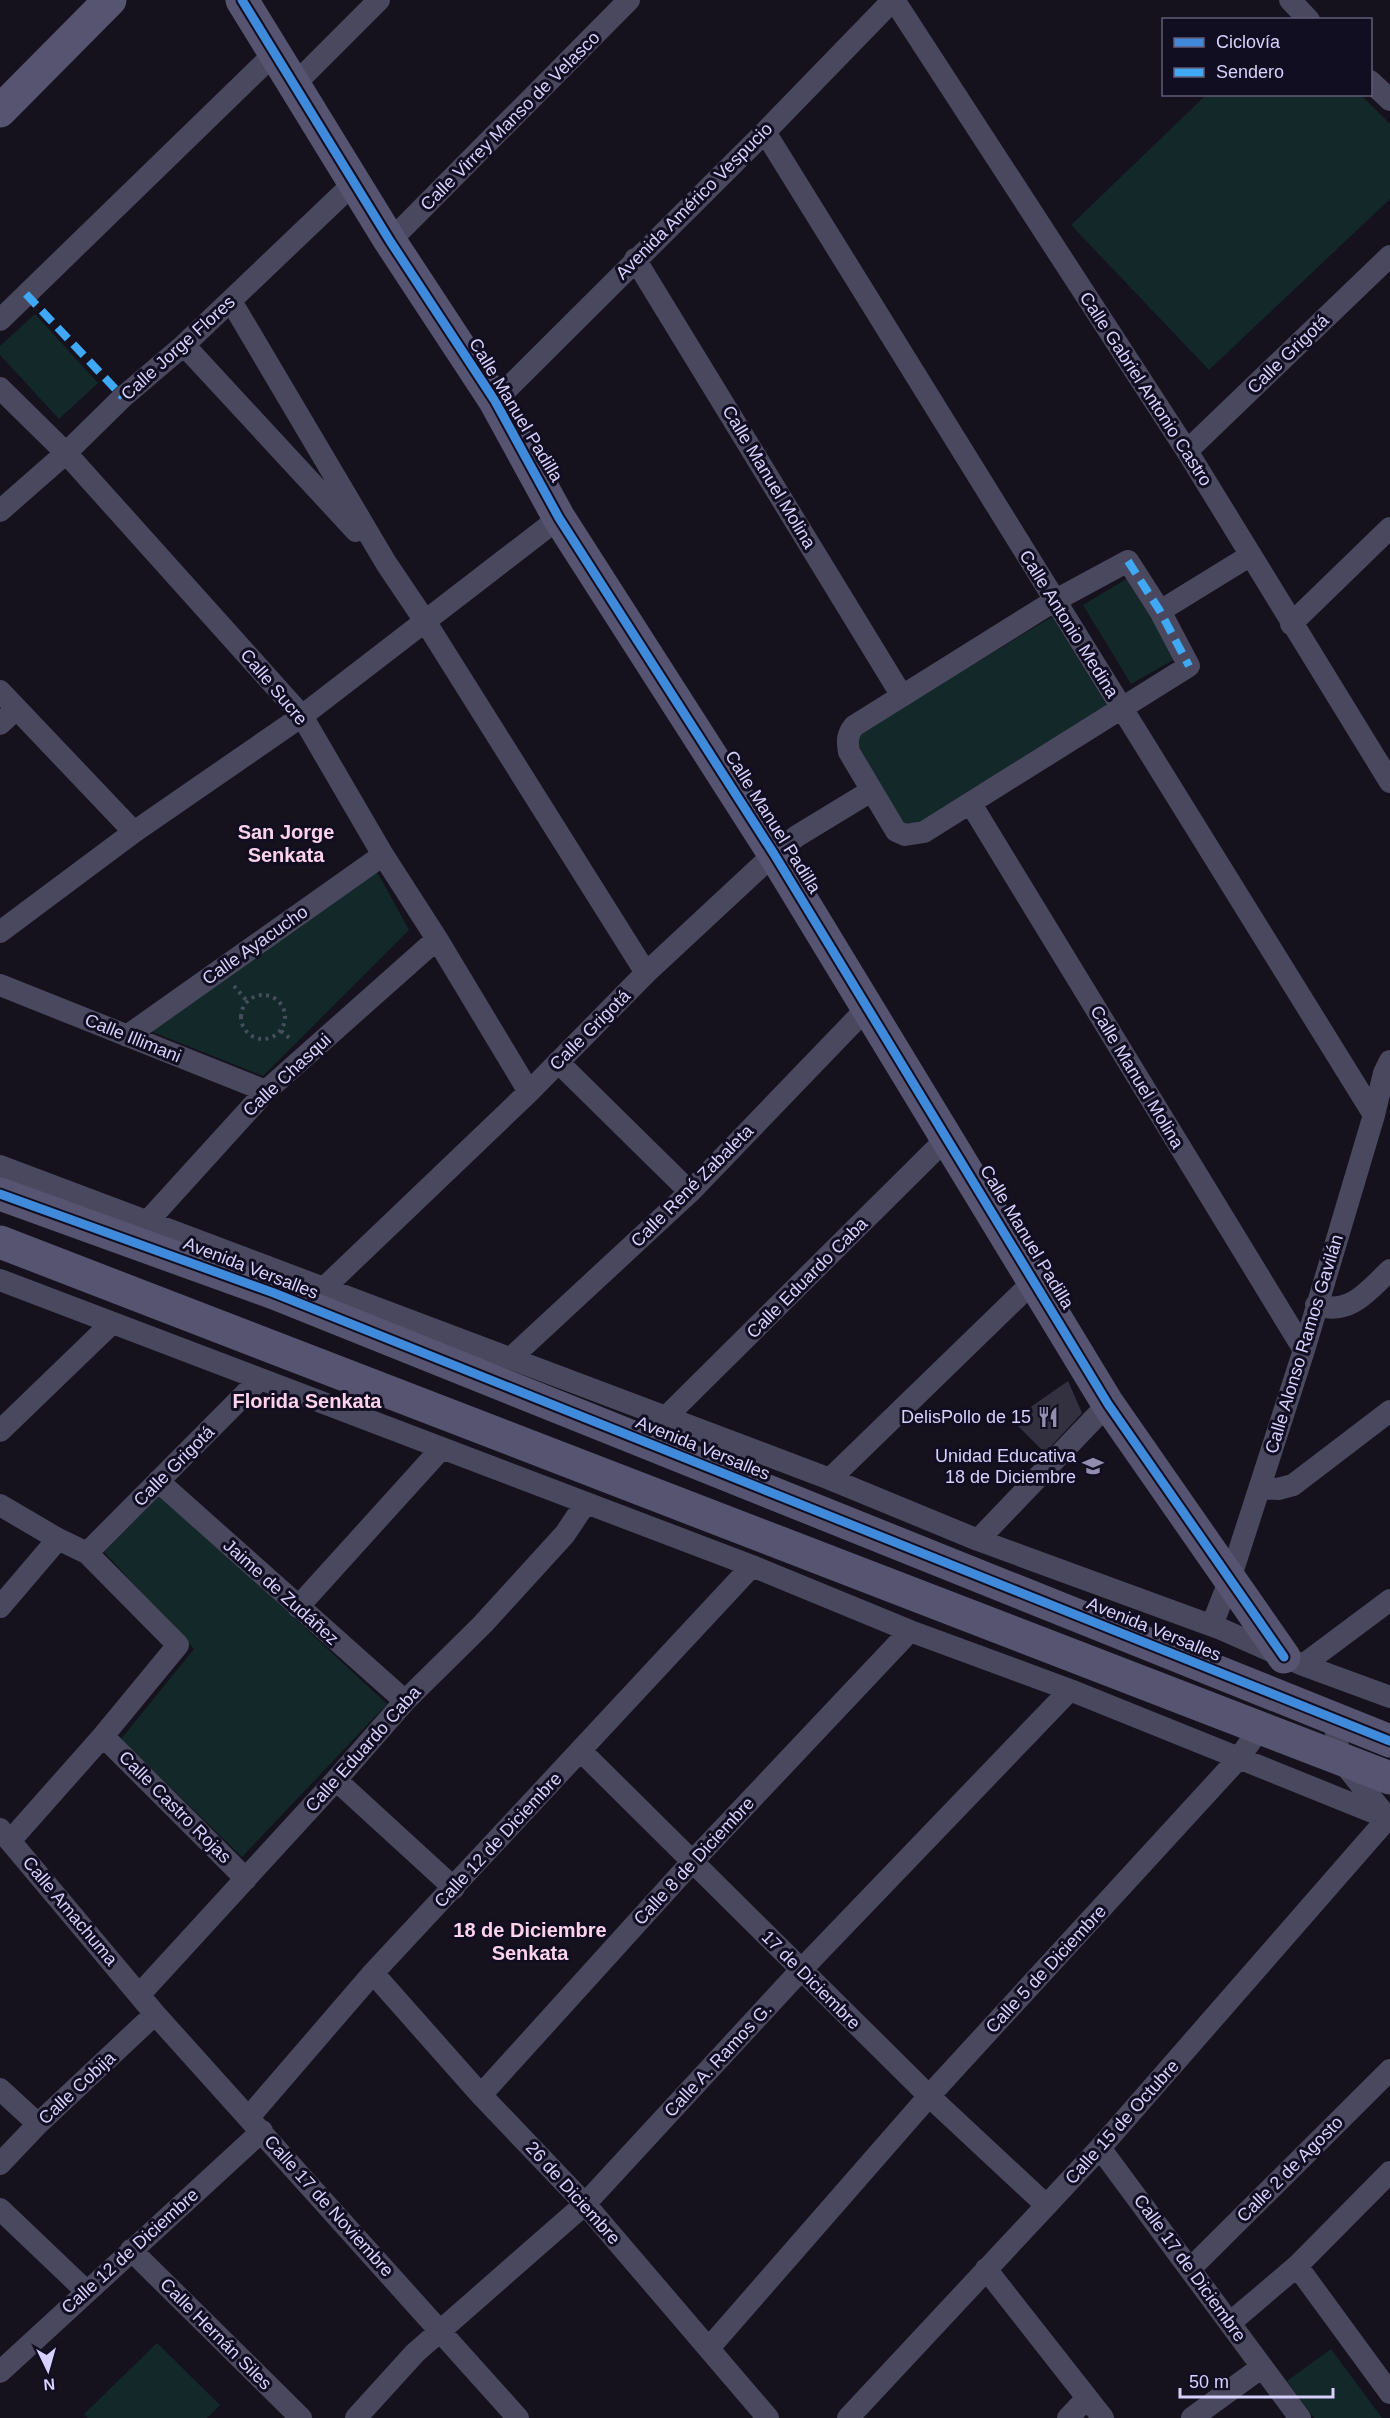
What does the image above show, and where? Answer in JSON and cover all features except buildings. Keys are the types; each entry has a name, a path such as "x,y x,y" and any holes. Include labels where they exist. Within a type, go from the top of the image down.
{"street":[{"path":"0,111 110,0"},
{"name":"Calle Manuel Padilla","path":"242,0 390,241 495,400 559,518 774,854 1108,1404 1230,1579 1294,1661"},
{"path":"294,85 379,0"},
{"name":"Calle Virrey Manso de Velasco","path":"390,241 629,0"},
{"name":"Avenida Américo Vespucio","path":"495,400 765,132 893,0"},
{"name":"Calle Gabriel Antonio Castro","path":"893,0 1186,451 1291,624 1389,778"},
{"path":"1290,0 1307,18"},
{"path":"0,320 275,53"},
{"path":"1372,82 1390,100"},
{"name":"Calle Antonio Medina","path":"765,132 1374,1115"},
{"name":"Calle Jorge Flores","path":"0,511 66,453 123,397 184,345 354,182"},
{"name":"Calle Grigotá","path":"1186,451 1390,256"},
{"name":"Calle Manuel Molina","path":"635,259 902,696"},
{"path":"231,301 387,563 646,973"},
{"path":"184,345 387,563"},
{"name":"Calle Sucre","path":"0,388 66,453 302,716 529,1092"},
{"path":"0,932 134,832 302,716 559,518"},
{"path":"1291,624 1390,528"},
{"path":"1160,611 1251,555"},
{"path":"1128,561 1160,611 1189,666 924,832 905,835 896,831 849,752 847,742 849,732 854,726 1054,601 1128,561"},
{"path":"0,691 8,716 134,832"},
{"name":"Calle Grigotá","path":"324,1288 529,1092 646,973 774,854 796,836 871,791"},
{"name":"Calle Manuel Molina","path":"971,804 1304,1350"},
{"name":"Calle Ayacucho","path":"127,1036 384,855"},
{"name":"Calle Chasqui","path":"147,1222 266,1091 437,939"},
{"name":"Calle Illimani","path":"0,985 266,1091"},
{"name":"Calle René Zabaleta","path":"511,1358 690,1192 868,1007"},
{"name":"Calle Alonso Ramos Gavilán","path":"1212,1625 1230,1579 1304,1350 1374,1115 1384,1073 1390,1061"},
{"path":"558,1062 690,1192"},
{"name":"Calle Eduardo Caba","path":"666,1417 947,1138"},
{"name":"Avenida Versalles","path":"0,1166 830,1479 978,1540 1212,1625 1294,1661 1390,1697"},
{"name":"Avenida Versalles","path":"0,1194 274,1293 1390,1741"},
{"path":"0,1242 1390,1778"},
{"path":"1316,1305 1329,1310 1341,1309 1360,1298 1390,1270"},
{"path":"0,1280 752,1566 910,1631 1070,1690 1389,1820"},
{"path":"830,1479 1034,1281"},
{"path":"0,1431 112,1323"},
{"name":"Calle Grigotá","path":"87,1553 260,1379"},
{"path":"978,1540 1108,1404"},
{"path":"1260,1488 1278,1489 1293,1485 1390,1411"},
{"path":"298,1607 441,1449"},
{"name":"Jaime de Zudáñez","path":"158,1481 405,1701"},
{"name":"Calle Eduardo Caba","path":"140,1994 336,1780 405,1701 483,1624 565,1534 585,1504"},
{"path":"0,1505 87,1553 178,1646 103,1736 5,1835"},
{"path":"0,1607 58,1539"},
{"name":"Calle 12 de Diciembre","path":"0,2372 131,2250 256,2124 373,1973 752,1566"},
{"name":"Calle 5 de Diciembre","path":"709,2348 928,2096 1239,1758 1281,1698 1294,1661 1390,1599"},
{"name":"Calle 8 de Diciembre","path":"482,2095 692,1862 910,1631"},
{"name":"Calle A. Ramos G.","path":"356,2418 415,2353 585,2204 801,1970 1070,1690"},
{"path":"1334,1720 1340,1760 1389,1820"},
{"name":"Calle Castro Rojas","path":"103,1736 246,1879"},
{"name":"17 de Diciembre","path":"581,1751 928,2096 1046,2205"},
{"path":"336,1780 454,1888"},
{"name":"Calle 15 de Octubre","path":"848,2418 1100,2148 1389,1820"},
{"name":"Calle Amachuma","path":"5,1835 140,1994"},
{"name":"26 de Diciembre","path":"373,1973 482,2095 585,2204 768,2418"},
{"name":"Calle 17 de Noviembre","path":"140,1994 155,2014 518,2418"},
{"name":"Calle Cobija","path":"0,2164 38,2124 155,2014"},
{"name":"Calle 2 de Agosto","path":"1191,2268 1390,2070"},
{"path":"0,2089 38,2124"},
{"name":"Calle 17 de Diciembre","path":"1100,2148 1300,2418"},
{"path":"1231,2322 1297,2266 1390,2172"},
{"path":"0,2209 86,2291"},
{"name":"Calle Hernán Siles","path":"131,2250 301,2418"},
{"path":"1297,2266 1390,2393"},
{"path":"986,2269 1103,2418"},
{"path":"1192,2418 1262,2367"},
{"path":"1068,2418 1087,2398"}],"path":[{"path":"233,985 247,1001"},
{"path":"261,995 274,998 280,1003 285,1017 281,1031 268,1039 253,1038 247,1033 242,1027 240,1013 247,1001 261,995"},
{"path":"281,1031 295,1043"}],"green space":[{"path":"1205,96 1362,96 1390,124 1390,199 1209,370 1071,225"},
{"path":"35,314 98,383 59,419 0,355 0,346"},
{"path":"1133,575 1182,655 1131,684 1083,605"},
{"path":"1052,617 1109,709 922,823 907,825 900,820 859,754 857,734"},
{"path":"375,868 409,930 263,1076 150,1031"},
{"path":"161,1494 387,1704 242,1857 121,1739 194,1649 104,1552"},
{"path":"157,2343 220,2405 207,2418 88,2418 84,2414"},
{"path":"1331,2349 1382,2418 1314,2418 1287,2381"}],"marked path":[{"path":"26,294 123,397"},
{"path":"1128,561 1160,611 1189,666"}],"cycle path":[{"path":"242,0 390,241 495,401 559,518 774,854 1108,1404 1284,1657"},
{"path":"0,1194 274,1293 1390,1741"}],"place":[{"name":"DelisPollo de 15","path":"1048,1417"},
{"name":"Unidad Educativa 18 de Diciembre","path":"1093,1466"}],"district":[{"name":"San Jorge Senkata","path":"286,844"},
{"name":"Florida Senkata","path":"307,1401"},
{"name":"18 de Diciembre Senkata","path":"530,1942"}]}
